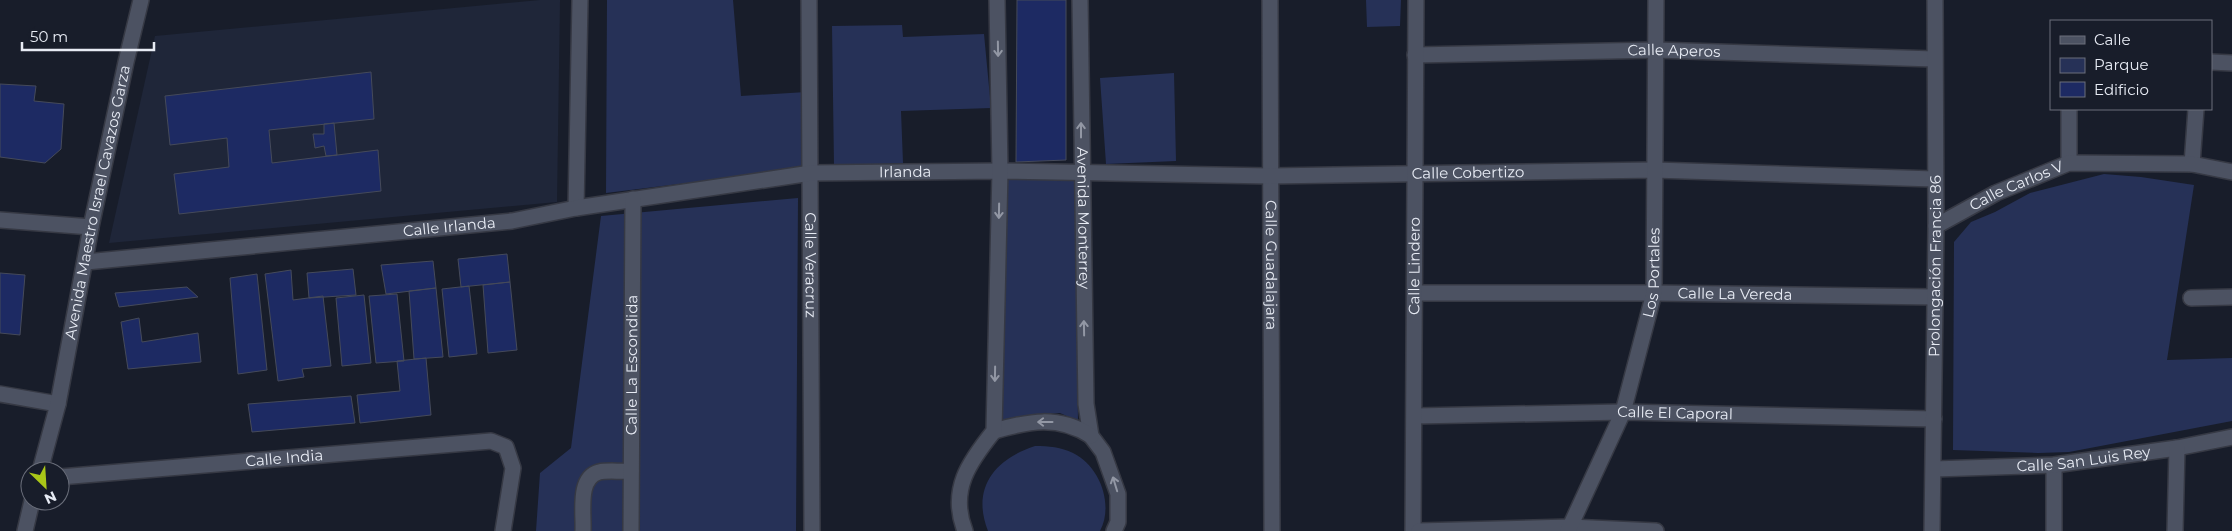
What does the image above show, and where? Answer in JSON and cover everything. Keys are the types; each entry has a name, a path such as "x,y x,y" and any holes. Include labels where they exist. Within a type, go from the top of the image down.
{"street":[{"name":"Avenida Maestro Israel Cavazos Garza","path":"43,461 58,404 91,227 141,0"},
{"path":"576,208 580,0"},
{"name":"Calle Veracruz","path":"809,0 812,531"},
{"path":"966,531 960,511 964,473 976,452 994,430 1000,171 997,0"},
{"name":"Avenida Monterrey","path":"1080,0 1085,378 1086,404 1091,436"},
{"name":"Calle Guadalajara","path":"1270,0 1272,531"},
{"name":"Calle Lindero","path":"1413,531 1416,0"},
{"name":"Los Portales","path":"1569,529 1623,412 1654,293 1656,0"},
{"name":"Prolongación Francia 86","path":"1932,531 1936,226 1934,179 1935,0"},
{"name":"Calle Aperos","path":"1415,55 1656,50 1934,59"},
{"path":"2212,62 2232,64"},
{"path":"2069,110 2069,163"},
{"path":"2192,164 2196,110"},
{"name":"Calle Carlos V","path":"1936,226 1996,193 2069,163 2192,164 2232,172"},
{"name":"Calle Cobertizo","path":"1000,171 1270,176 1654,170 1934,179"},
{"name":"Irlanda","path":"810,173 1000,171"},
{"name":"Calle Irlanda","path":"86,262 512,221 576,208 810,173"},
{"name":"Calle La Escondida","path":"631,531 634,199"},
{"path":"0,220 91,227"},
{"name":"Calle La Vereda","path":"1415,294 1654,293 1935,297"},
{"path":"2190,298 2232,297"},
{"path":"0,394 58,404"},
{"name":"Calle El Caporal","path":"1415,416 1623,412 1934,419"},
{"name":"Avenida Monterrey","path":"994,430 1019,424 1058,422 1076,426 1091,436 1103,452 1118,494 1118,522 1114,531"},
{"name":"Calle San Luis Rey","path":"1934,469 2054,466 2176,448 2232,437"},
{"name":"Calle India","path":"70,477 492,441 506,447 513,468 503,531"},
{"path":"2176,448 2176,531"},
{"path":"2054,466 2054,531"},
{"path":"583,531 584,485 589,478 600,472 631,472"},
{"path":"25,531 30,511"},
{"path":"1418,531 1569,529 1656,531"}],"shaded area":[{"path":"540,0 560,0 557,202 109,243 155,36"}],"green space":[{"path":"607,0 733,0 741,96 806,92 809,168 606,193"},
{"path":"1366,0 1401,0 1400,26 1367,27"},
{"path":"902,25 903,37 984,34 991,108 901,111 903,163 834,166 832,26"},
{"path":"1174,73 1176,161 1106,164 1100,78"},
{"path":"2104,174 2141,177 2194,185 2167,360 2232,358 2232,421 2069,452 2038,453 1953,450 1954,242 1971,222 1995,212 2030,193"},
{"path":"1005,177 1075,179 1078,421 1060,413 1021,416 1000,424"},
{"path":"798,198 796,531 536,531 540,473 571,448 601,216"},
{"path":"1035,446 1055,447 1068,451 1091,467 1102,487 1105,498 1104,521 1100,531 988,531 983,516 983,501 990,477 1008,459"}],"building":[{"path":"1017,0 1066,0 1066,160 1016,162"},
{"path":"371,72 374,119 269,130 272,163 378,150 381,191 179,214 174,174 229,167 227,138 170,145 165,96"},
{"path":"0,84 36,86 34,101 64,104 61,149 45,163 0,157"},
{"path":"334,123 337,155 326,156 324,146 315,148 313,134 324,134 324,124"},
{"path":"507,254 510,282 461,287 458,259"},
{"path":"433,261 436,288 386,294 381,265"},
{"path":"353,269 356,295 309,298 307,273"},
{"path":"291,270 293,300 323,296 331,366 302,369 304,377 278,381 265,274"},
{"path":"0,273 25,275 20,335 0,333"},
{"path":"257,274 267,370 238,374 230,278"},
{"path":"510,282 517,350 488,353 483,285"},
{"path":"469,286 477,354 449,357 442,289"},
{"path":"187,287 198,297 119,307 115,293"},
{"path":"436,288 443,357 414,359 409,291"},
{"path":"397,294 404,361 376,363 369,296"},
{"path":"364,295 371,363 342,366 336,298"},
{"path":"139,318 142,342 198,333 201,362 128,369 121,322"},
{"path":"426,358 431,415 360,423 357,395 400,391 397,361"},
{"path":"351,396 355,423 252,432 248,404"}]}
